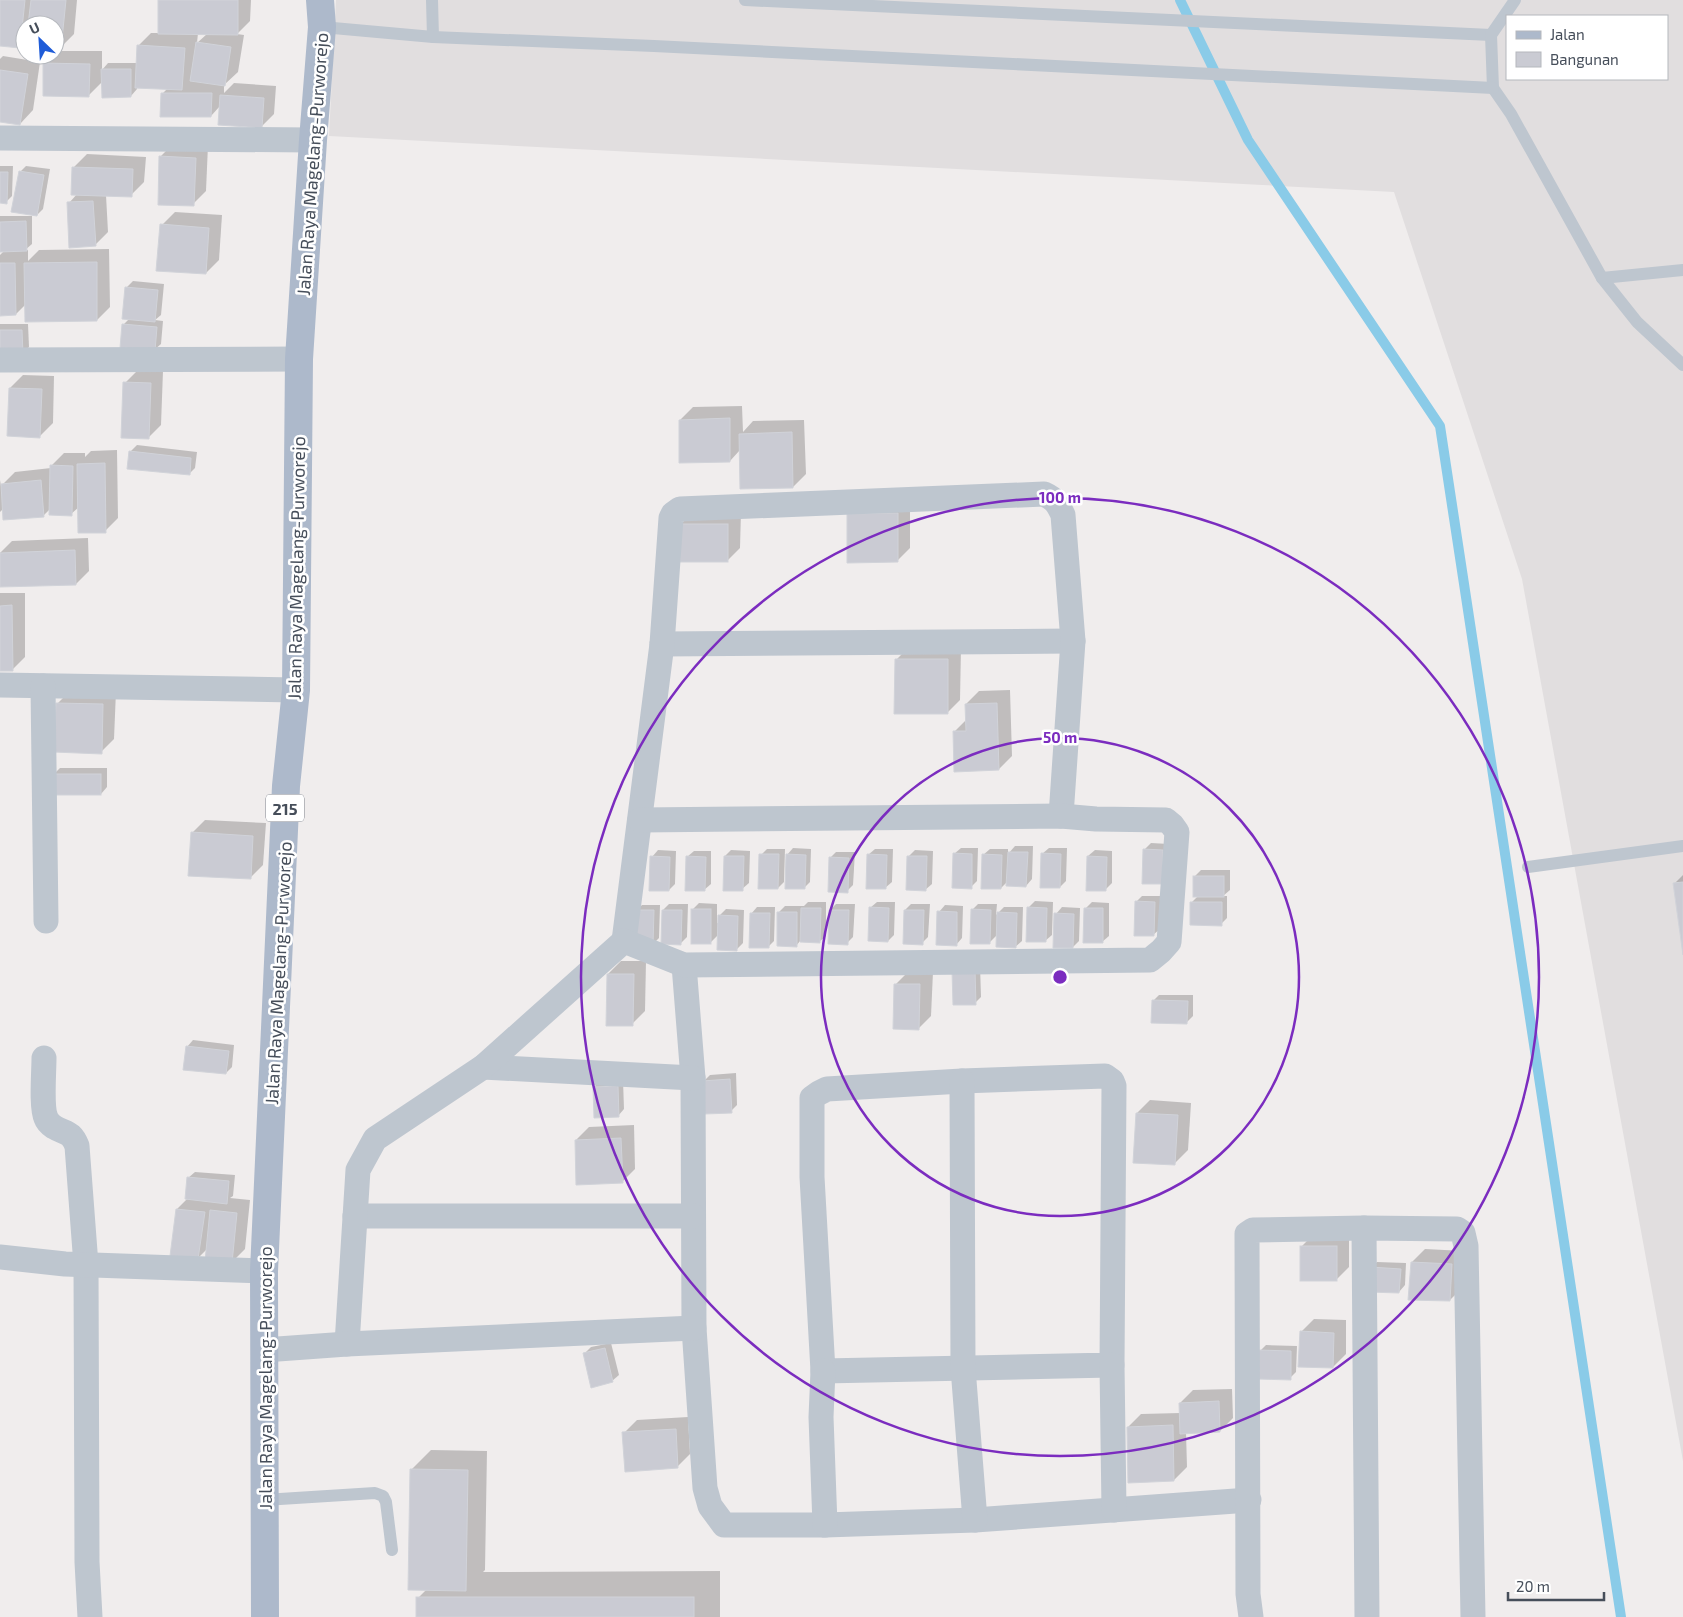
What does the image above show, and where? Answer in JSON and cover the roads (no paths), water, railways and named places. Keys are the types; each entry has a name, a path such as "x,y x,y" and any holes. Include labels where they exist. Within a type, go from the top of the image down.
{"main road":[{"name":"Jalan Raya Magelang-Purworejo","path":"265,1617 264,1271 286,786 296,690 299,359 322,27 320,0"}],"street":[{"path":"0,138 313,140"},
{"path":"0,360 299,359"},
{"path":"346,1344 358,1170 375,1139 483,1067 624,942 662,644 671,518 673,514 680,509 1044,494 1052,497 1058,503 1063,515 1073,641 1061,816"},
{"path":"662,644 1073,641"},
{"path":"0,685 296,690"},
{"path":"43,686 46,921"},
{"path":"624,942 684,965 1150,960 1162,951 1169,942 1177,832 1166,820 1096,819 1061,816 640,820"},
{"path":"684,965 693,1078 694,1328 705,1488 710,1506 724,1525 825,1525 975,1520 1249,1500"},
{"path":"44,1058 44,1110 46,1119 53,1126 68,1132 77,1146 86,1265 87,1562 90,1617"},
{"path":"483,1067 693,1078"},
{"path":"825,1525 820,1417 823,1371 812,1176 812,1098 827,1089 962,1081 1105,1076 1112,1082 1114,1096 1112,1364 1114,1510"},
{"path":"962,1081 963,1368 975,1520"},
{"path":"355,1216 693,1216"},
{"path":"1364,1228 1367,1617"},
{"path":"1251,1617 1248,1594 1247,1234 1253,1230 1457,1228 1463,1233 1466,1246 1474,1617"},
{"path":"0,1256 86,1265 264,1271"},
{"path":"264,1350 346,1344 694,1328"},
{"path":"823,1371 1112,1364"}],"lane":[{"path":"432,0 433,37"},
{"path":"745,0 1491,35"},
{"path":"1515,0 1491,35 1493,88 1511,114 1602,278 1637,322 1683,365"},
{"path":"322,27 433,37 654,46 1493,88"},
{"path":"1602,278 1683,270"},
{"path":"1528,867 1683,846"},
{"path":"264,1500 380,1494 386,1502 392,1550"}],"waterway":[{"path":"1180,0 1248,140 1440,426 1621,1617"}]}
